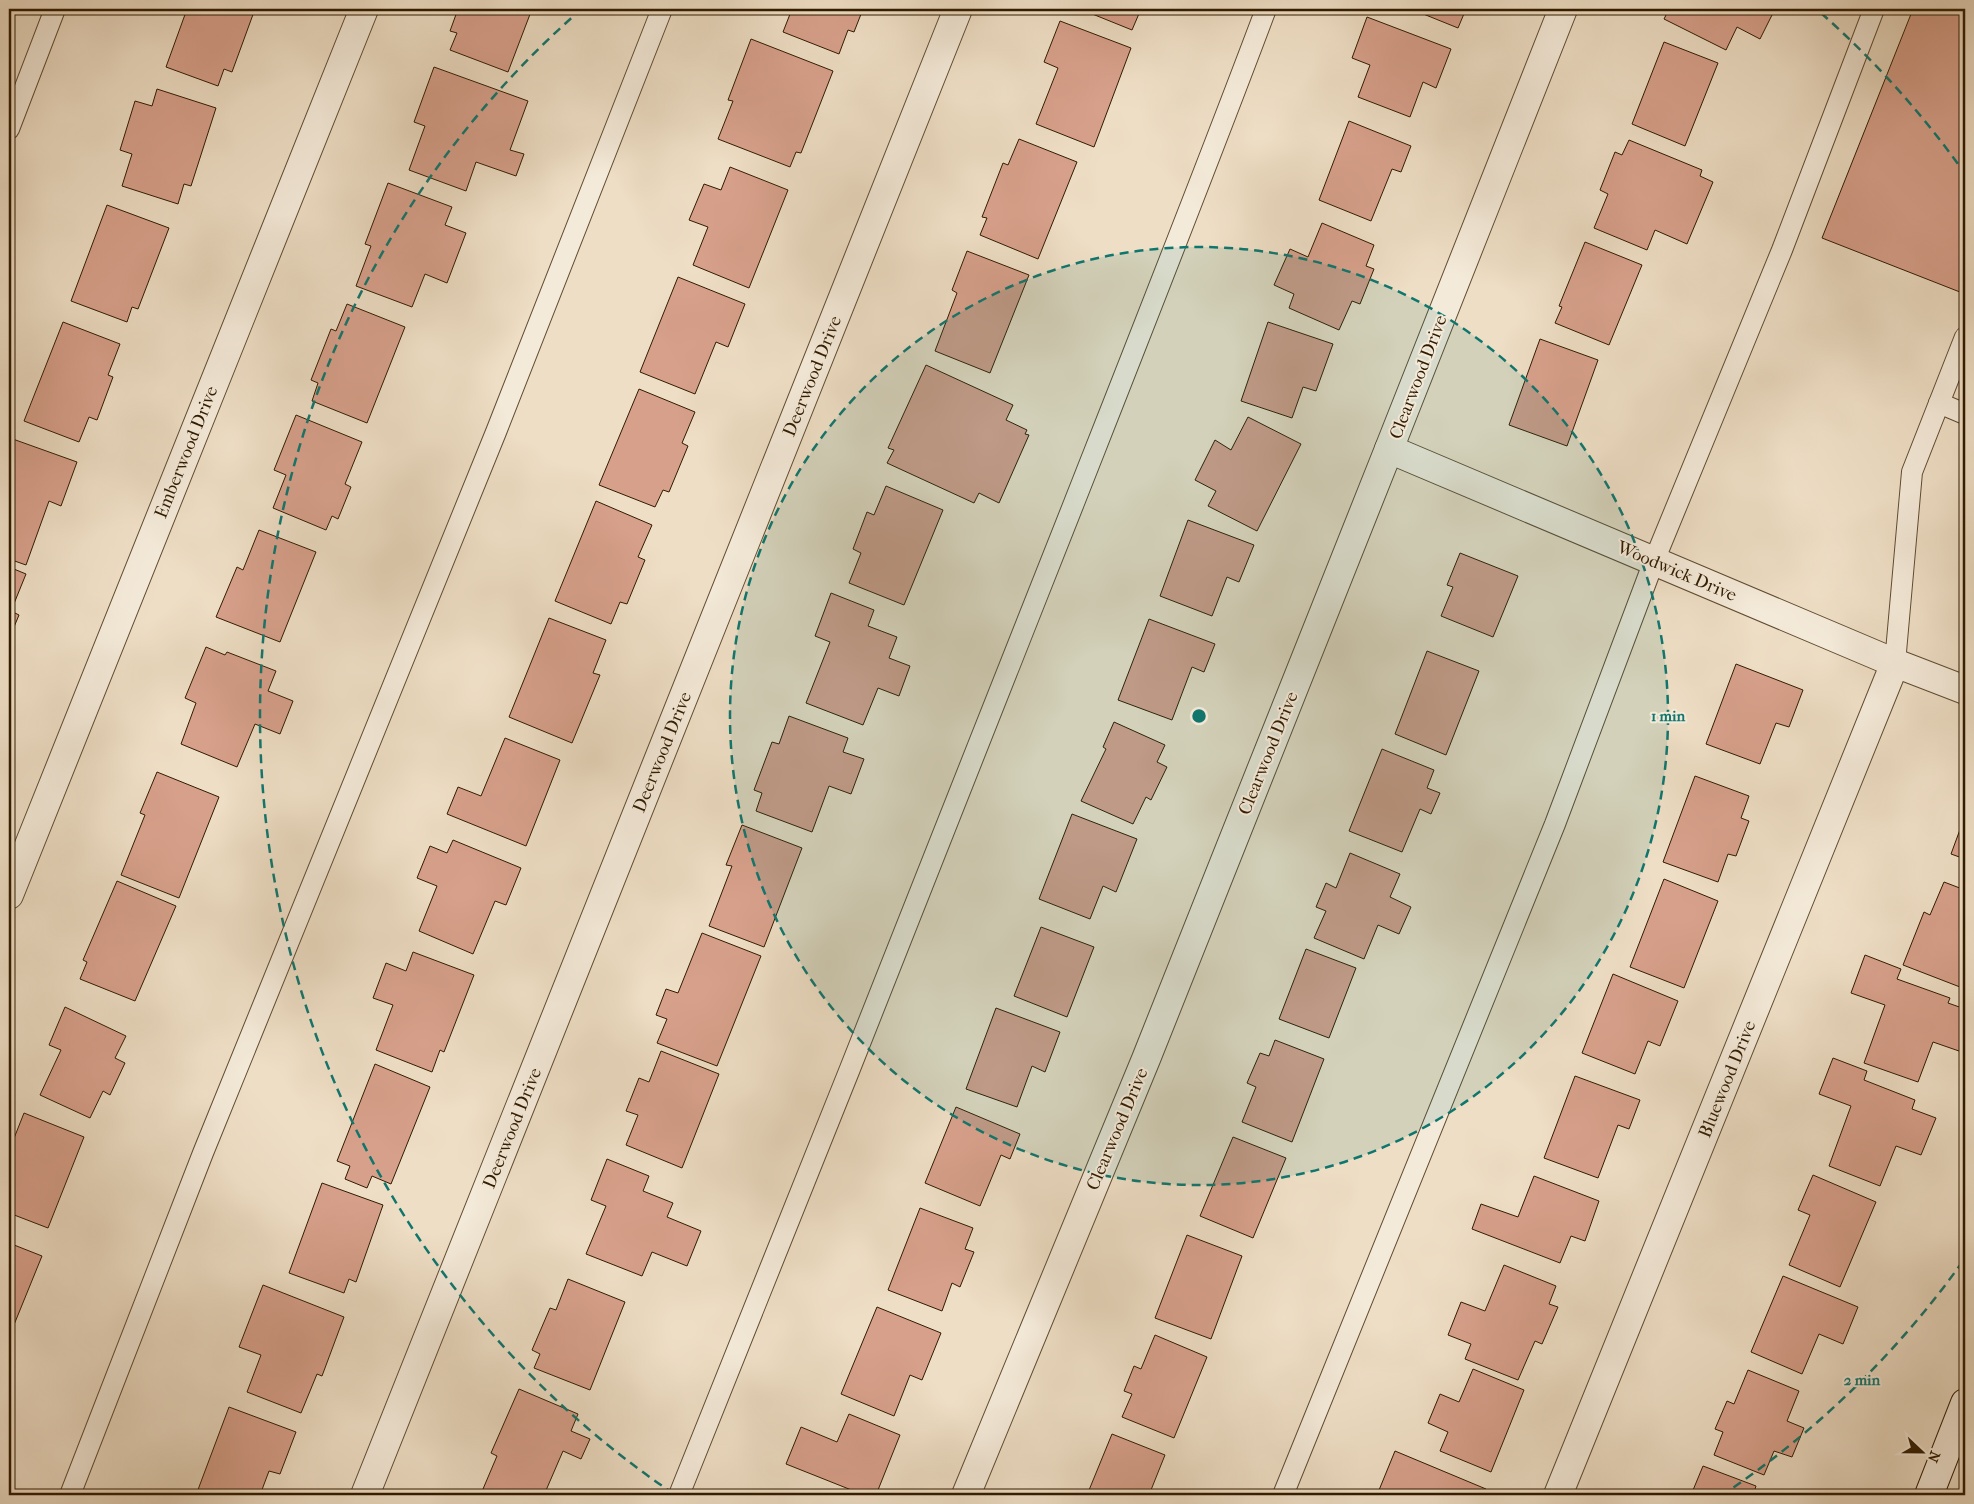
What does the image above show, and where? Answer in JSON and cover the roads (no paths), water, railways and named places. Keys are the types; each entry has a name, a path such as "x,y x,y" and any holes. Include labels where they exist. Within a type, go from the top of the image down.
{"street":[{"name":"Emberwood Drive","path":"9,895 364,9"},
{"name":"Deerwood Drive","path":"366,1495 958,9"},
{"name":"Clearwood Drive","path":"966,1495 1146,1059 1562,9"},
{"name":"Woodwick Drive","path":"1389,449 1895,663 1965,690"},
{"name":"Bluewood Drive","path":"1558,1495 1895,663"},
{"path":"1929,1495 1965,1403"}],"lane":[{"path":"9,128 55,9"},
{"path":"70,1495 203,1153 496,432 662,9"},
{"path":"679,1495 805,1185 996,703 1209,161 1266,9"},
{"path":"1283,1495 1555,824 1654,561 1782,250 1874,9"},
{"path":"1895,663 1912,472 1965,337"},
{"path":"1939,403 1965,414"}]}
